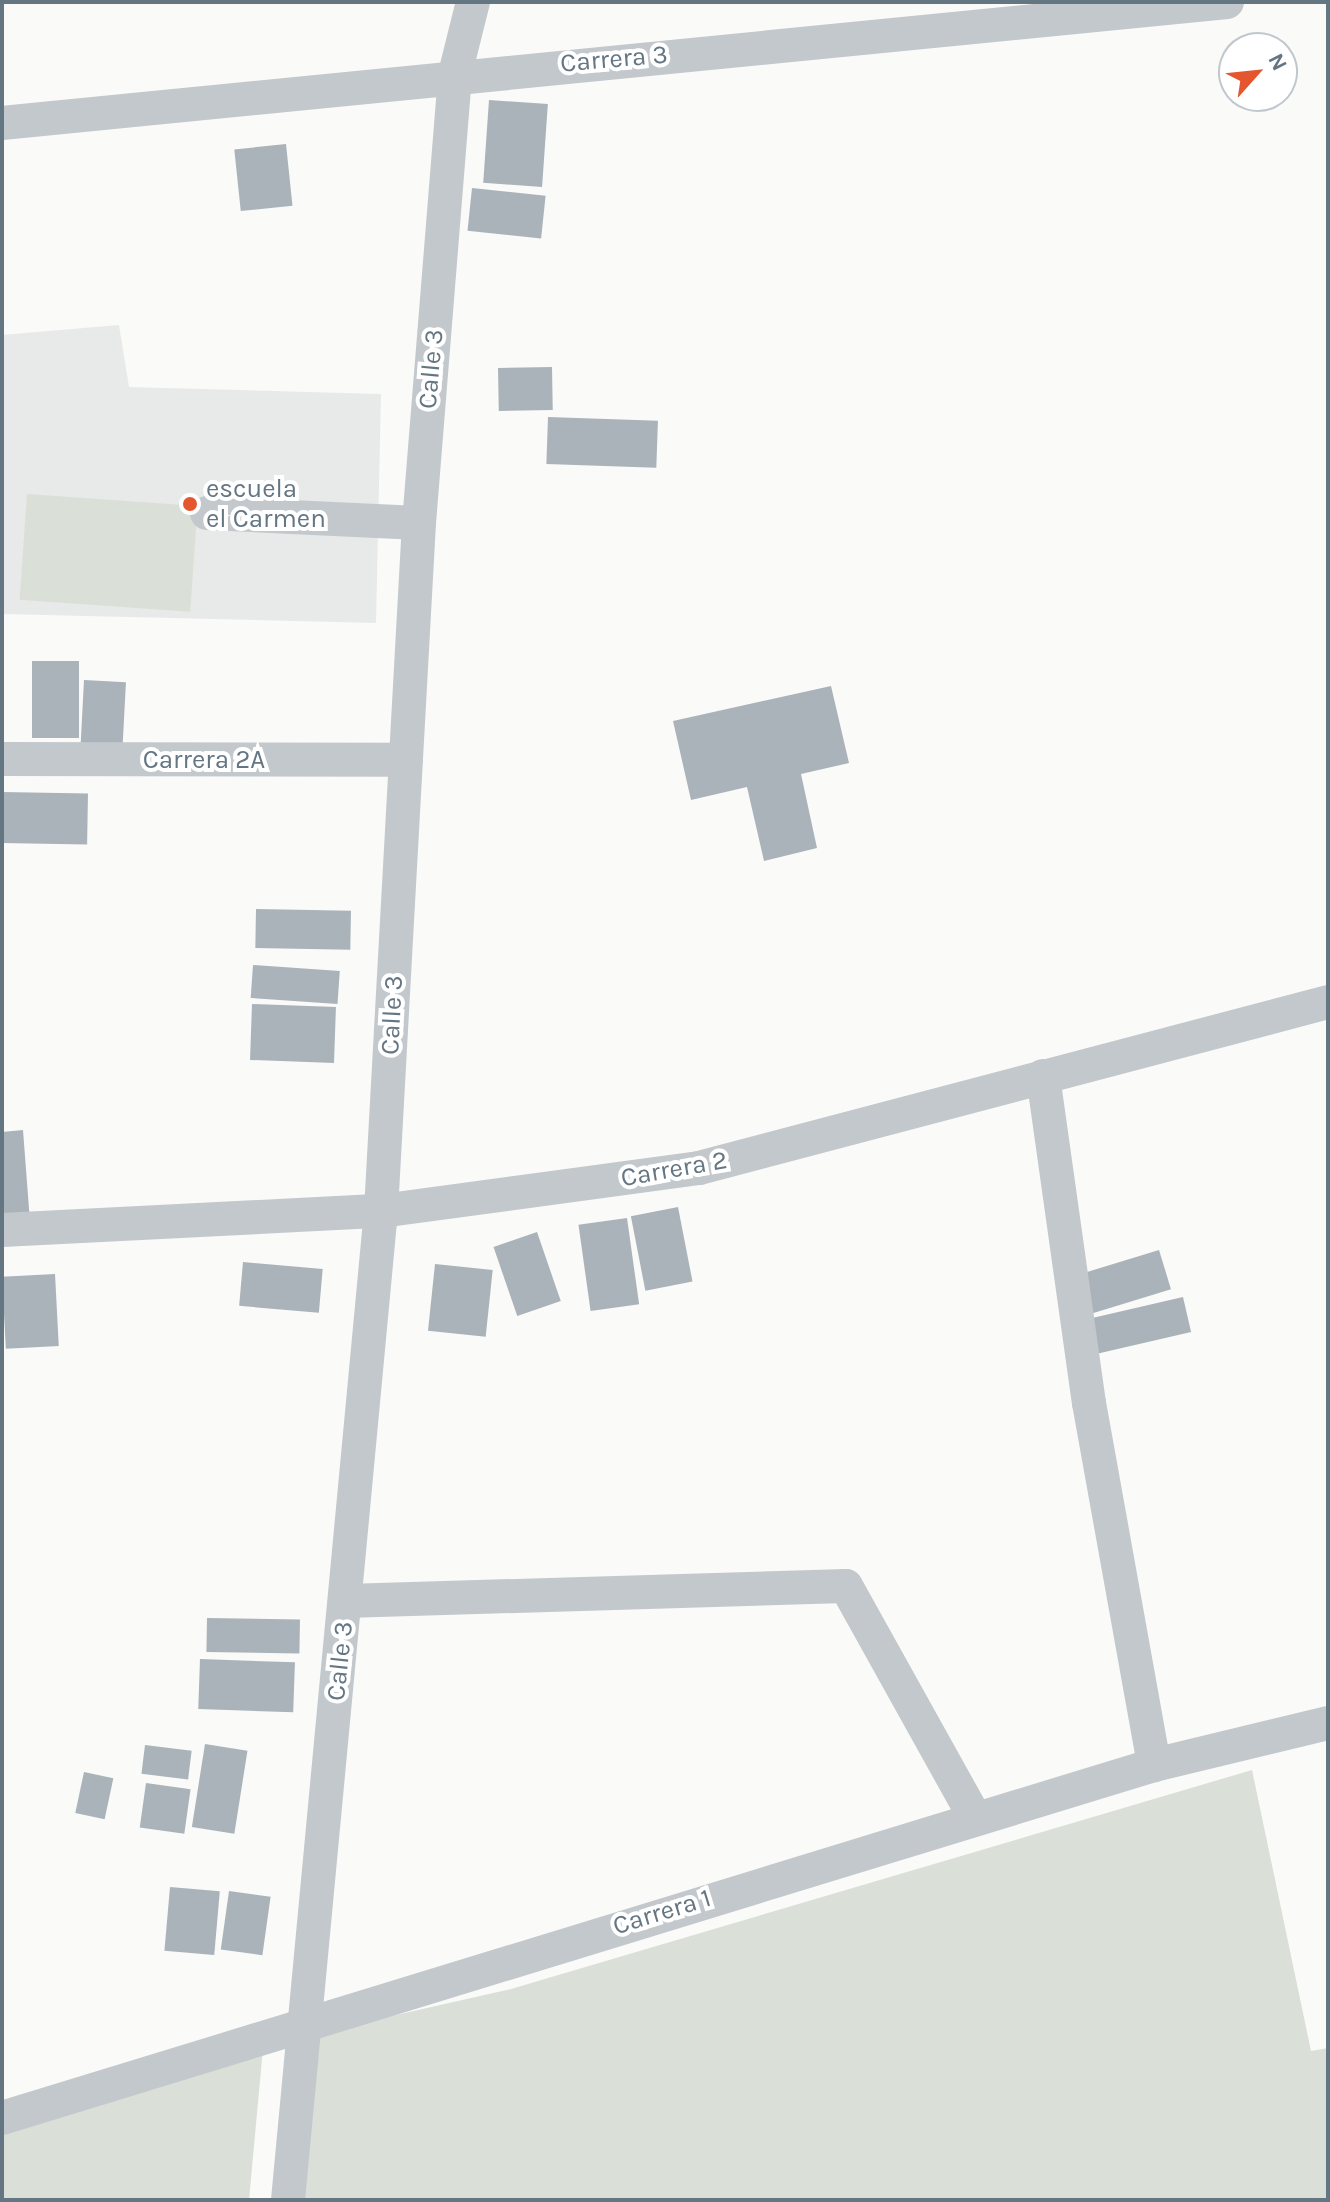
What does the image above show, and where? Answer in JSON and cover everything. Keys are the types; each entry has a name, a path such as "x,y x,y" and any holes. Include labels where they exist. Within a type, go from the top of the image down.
{"street":[{"name":"Calle 3","path":"288,2200 381,1211 419,523 455,74 473,2"},
{"name":"Carrera 3","path":"2,123 455,74 1227,2"},
{"path":"207,513 419,523"},
{"name":"Carrera 2A","path":"2,759 406,760"},
{"name":"Carrera 2","path":"2,1230 381,1211 699,1168 1328,1002"},
{"path":"1043,1076 1089,1403 1154,1765"},
{"path":"346,1601 846,1586 975,1818"},
{"name":"Carrera 1","path":"2,2118 302,2029 975,1818 1154,1765 1328,1723"}],"shaded area":[{"name":"escuela el Carmen","path":"119,325 129,387 381,394 376,623 2,614 2,335"},
{"path":"27,494 198,506 190,612 20,600"},
{"path":"1252,1770 1311,2051 1328,2048 1328,2200 288,2200 303,2036 511,1989"},
{"path":"263,2048 249,2200 2,2200 2,2116"}],"building":[{"path":"489,100 548,104 542,187 483,183"},
{"path":"286,144 292,206 241,211 234,149"},
{"path":"472,188 546,196 541,238 468,231"},
{"path":"552,367 553,410 499,411 498,368"},
{"path":"548,417 658,421 656,468 546,464"},
{"path":"32,661 79,661 79,738 32,738"},
{"path":"84,680 126,682 122,755 80,753"},
{"path":"831,686 849,763 801,774 817,848 764,861 747,787 691,800 673,721"},
{"path":"2,792 88,794 87,844 2,843"},
{"path":"256,909 351,911 350,950 255,948"},
{"path":"253,965 340,971 337,1004 251,998"},
{"path":"252,1004 336,1007 334,1063 250,1060"},
{"path":"23,1130 30,1222 2,1224 2,1132"},
{"path":"678,1207 693,1282 645,1291 631,1216"},
{"path":"627,1218 639,1304 591,1311 578,1225"},
{"path":"537,1232 561,1301 517,1316 494,1247"},
{"path":"1159,1250 1171,1289 1088,1315 1076,1275"},
{"path":"243,1262 323,1269 319,1313 239,1306"},
{"path":"435,1264 493,1270 486,1337 428,1331"},
{"path":"55,1274 59,1346 6,1349 2,1277"},
{"path":"1183,1297 1191,1332 1092,1355 1084,1320"},
{"path":"207,1618 300,1620 299,1654 206,1652"},
{"path":"200,1659 295,1662 293,1712 198,1709"},
{"path":"205,1744 247,1751 234,1834 192,1827"},
{"path":"145,1745 192,1751 188,1780 141,1774"},
{"path":"84,1772 113,1778 105,1819 75,1813"},
{"path":"146,1783 191,1789 184,1834 140,1828"},
{"path":"170,1887 220,1891 214,1955 164,1951"},
{"path":"229,1891 271,1897 262,1955 221,1949"}],"place":[{"name":"escuela el Carmen","path":"190,504"}]}
